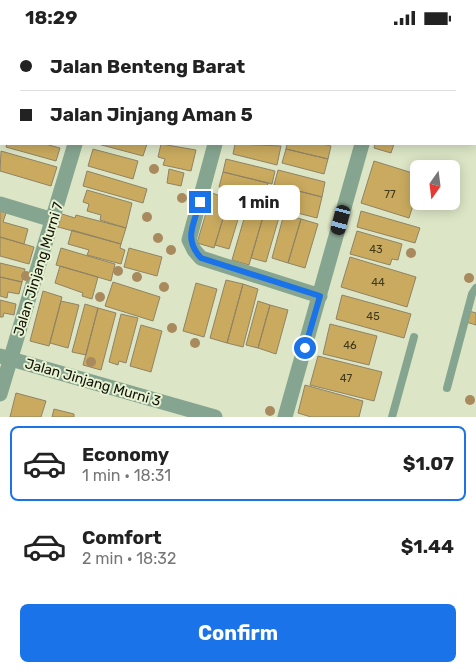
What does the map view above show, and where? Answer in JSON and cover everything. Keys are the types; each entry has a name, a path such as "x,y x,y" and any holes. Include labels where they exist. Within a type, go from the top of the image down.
{"street":[{"name":"Jalan Jinjang Murni 7","path":"0,394 5,357 52,219 75,145"},
{"path":"215,145 189,240 194,250 201,258 320,296"},
{"path":"285,417 362,145"},
{"path":"0,204 52,219"},
{"name":"Jalan Jinjang Murni 3","path":"5,357 215,417"}],"lane":[{"path":"447,387 474,291"},
{"path":"392,417 414,337"}],"building":[{"path":"7,145 49,145 60,148 56,161 6,147"},
{"path":"102,145 147,145 143,156"},
{"path":"161,145 196,150 191,171 163,165 165,159 158,157"},
{"path":"235,145 281,146 277,165 233,154"},
{"path":"287,145 331,146 328,159 286,149"},
{"path":"375,145 394,145 391,153 374,148"},
{"path":"93,149 138,161 133,179 88,166"},
{"path":"286,149 328,159 324,174 282,163"},
{"path":"1,151 57,167 51,186 0,171"},
{"path":"226,159 275,171 272,184 223,172"},
{"path":"374,161 410,172 412,210 409,218 361,203"},
{"path":"169,169 184,173 181,186 167,183"},
{"path":"278,170 325,182 322,197 274,185"},
{"path":"87,171 147,189 143,203 83,186"},
{"path":"223,172 268,183 264,198 219,187"},
{"path":"279,186 322,197 317,218 274,207"},
{"path":"87,190 132,203 126,228 100,220 101,215 87,211 89,204 83,202"},
{"path":"212,193 229,199 214,248 197,243"},
{"path":"229,199 243,203 229,249 215,245"},
{"path":"248,205 265,210 249,265 232,260"},
{"path":"265,210 280,214 266,262 251,258"},
{"path":"0,211 6,213 3,222 28,229 24,244 0,237"},
{"path":"361,211 420,228 415,243 357,227"},
{"path":"62,214 75,218 76,215 126,228 121,244 58,227"},
{"path":"284,214 301,219 288,263 272,258"},
{"path":"301,219 318,224 305,268 288,263"},
{"path":"72,230 121,244 120,248 125,250 121,264 87,255 89,250 68,244"},
{"path":"357,231 402,244 398,260 392,259 390,265 350,254"},
{"path":"0,237 34,247 29,264 0,256"},
{"path":"61,248 115,264 111,281 56,265"},
{"path":"129,248 162,257 157,276 124,267"},
{"path":"350,257 416,277 407,307 341,287"},
{"path":"0,263 25,269 22,282 0,277"},
{"path":"60,266 98,277 92,299 82,296 83,293 55,283"},
{"path":"0,277 22,282 19,294 8,292 7,298 0,296"},
{"path":"226,280 243,284 227,343 210,338"},
{"path":"113,282 160,297 153,321 105,306"},
{"path":"196,283 217,289 204,337 183,331"},
{"path":"243,284 258,289 243,347 227,343"},
{"path":"43,291 62,297 49,346 30,341"},
{"path":"342,295 411,314 404,338 336,319"},
{"path":"0,300 16,304 14,315 4,313 3,317 0,317"},
{"path":"61,301 79,305 68,348 50,343"},
{"path":"258,301 270,305 258,348 246,345"},
{"path":"85,304 98,308 86,355 72,352"},
{"path":"270,305 288,310 276,354 258,348"},
{"path":"98,308 116,313 101,370 83,365"},
{"path":"469,311 476,313 476,325 466,322"},
{"path":"121,314 138,318 126,363 119,361 118,365 109,362"},
{"path":"330,324 377,336 369,365 323,354"},
{"path":"141,325 162,331 151,372 130,366"},
{"path":"318,356 382,372 374,401 310,385"},
{"path":"305,385 363,401 359,417 311,417 298,413"},
{"path":"16,393 46,401 41,417 10,417"},
{"path":"54,409 74,414 74,417 52,417"}],"route":[{"path":"200,202 189,240 201,258 320,296 305,348"}]}
